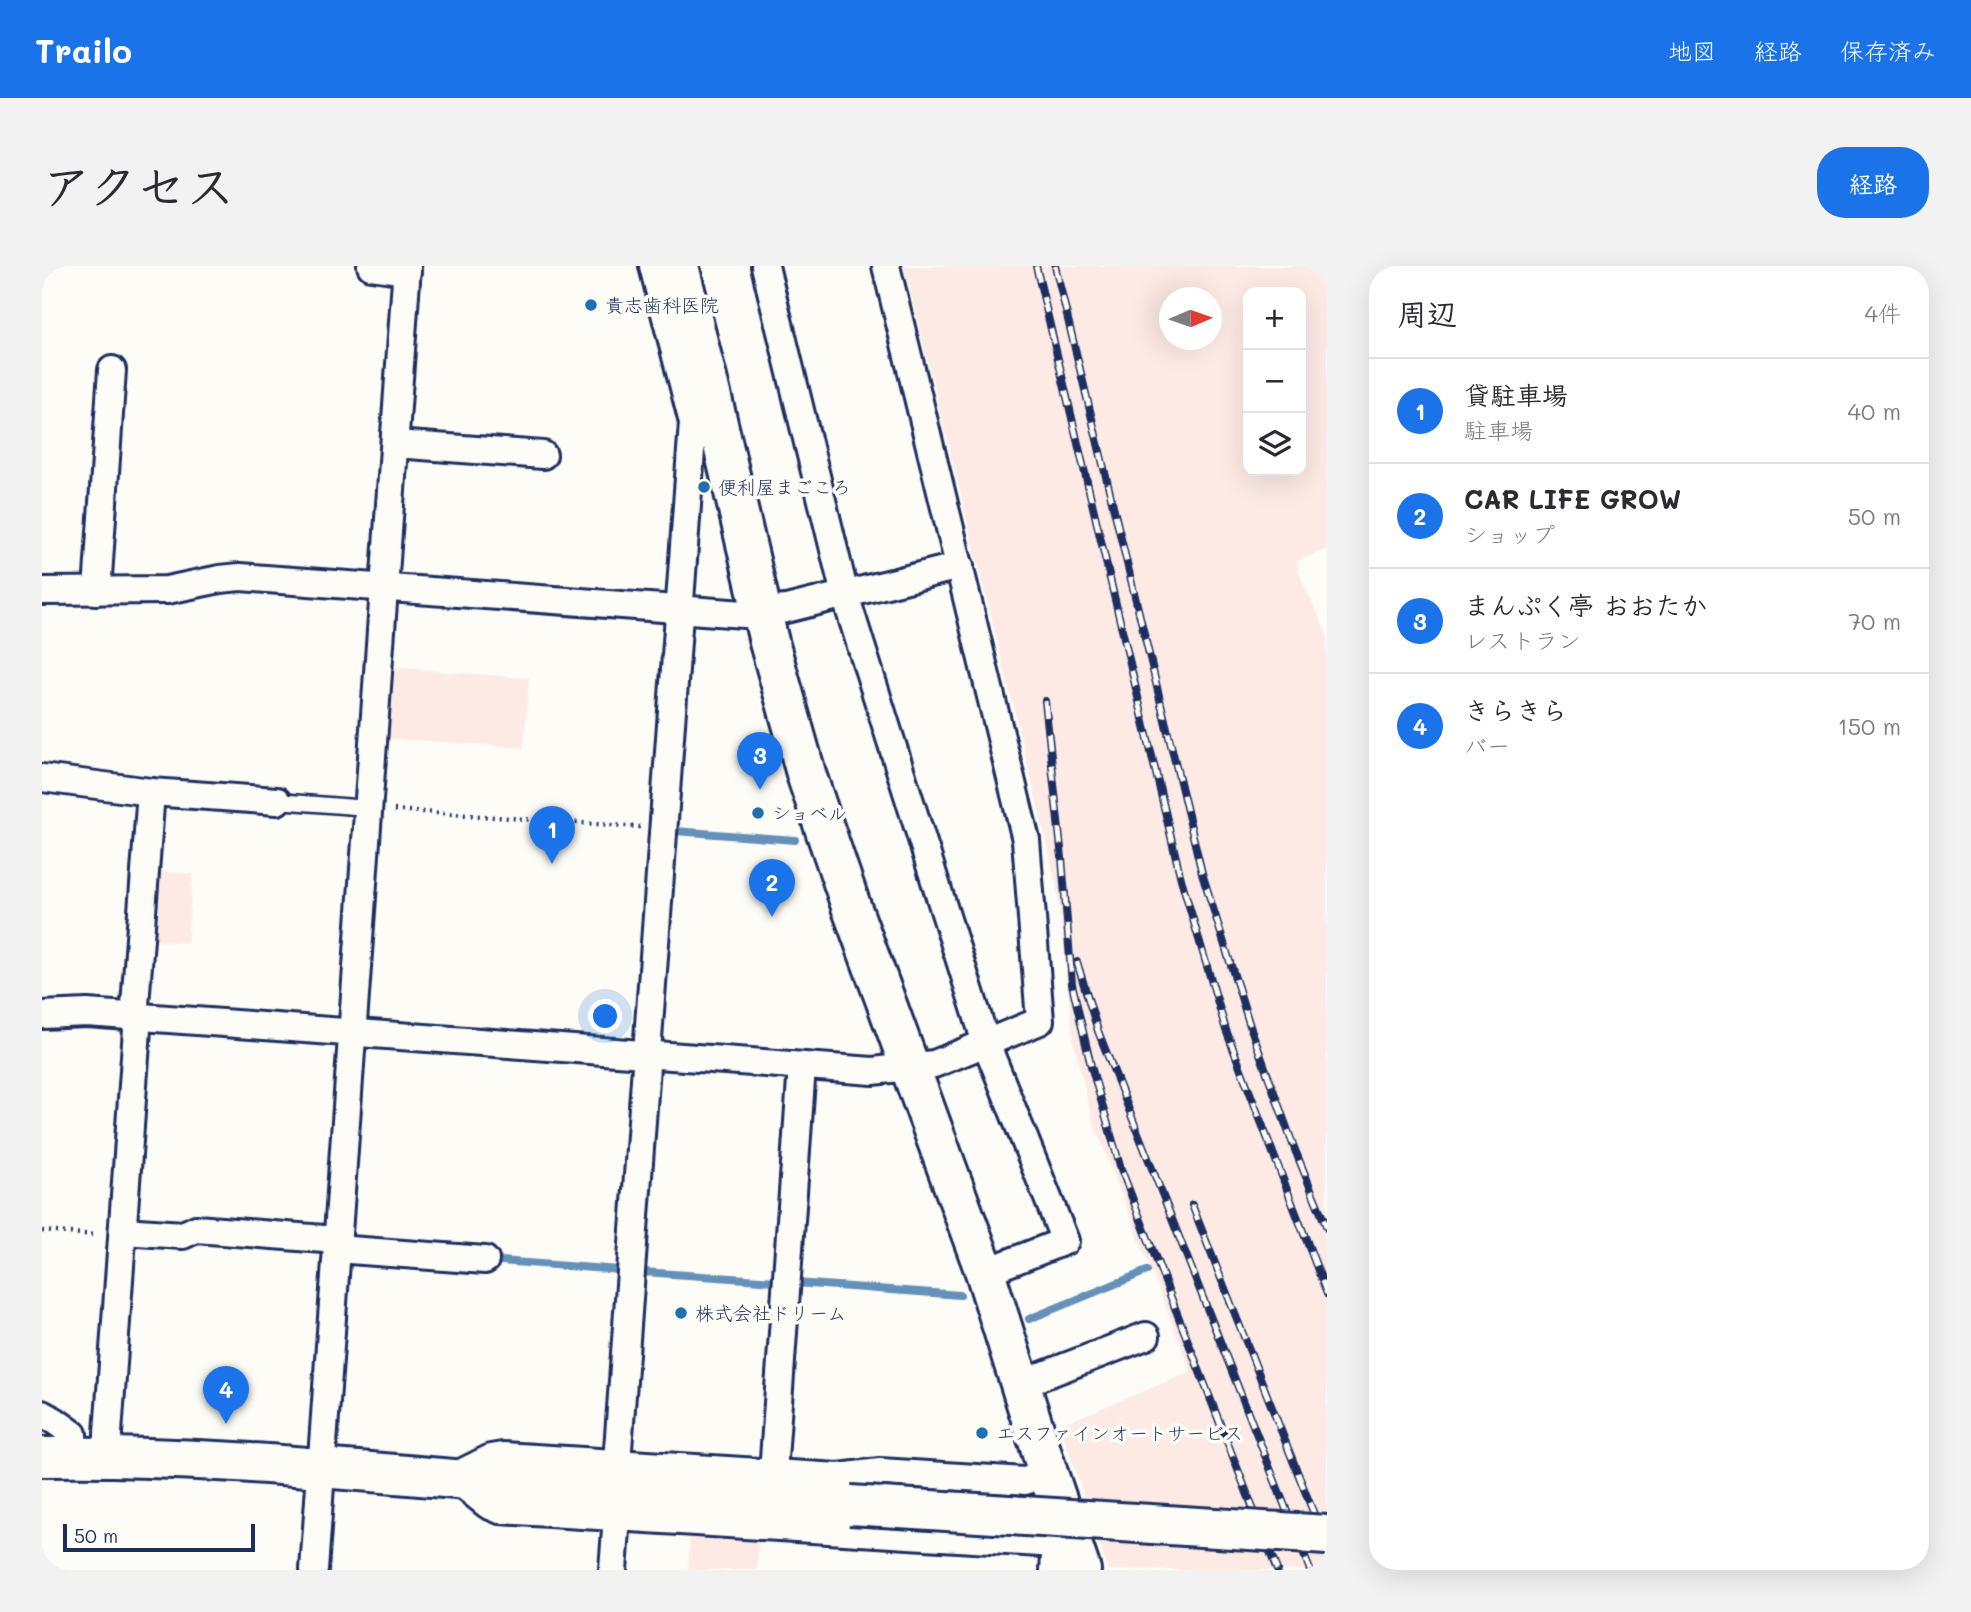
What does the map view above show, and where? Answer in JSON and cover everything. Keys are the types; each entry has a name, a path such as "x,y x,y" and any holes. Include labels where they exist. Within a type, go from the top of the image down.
{"street":[{"path":"314,1570 407,269 371,266"},
{"path":"453,1478 493,1508 1065,1556 1048,1473 1021,1384 985,1272 824,829 705,421 653,266"},
{"path":"617,1463 679,610 705,421 679,266"},
{"path":"765,266 845,595 986,1043 1065,1241 985,1272"},
{"path":"42,1015 87,1013 873,1071 934,1064 1040,1021 1026,840 886,266"},
{"path":"97,591 111,370"},
{"path":"395,444 542,455"},
{"path":"42,591 167,590 229,578 744,614 786,609 960,566"},
{"path":"42,778 151,792 277,801"},
{"path":"75,1457 108,1433 138,1029 135,1005 151,792"},
{"path":"773,1473 803,1066"},
{"path":"123,1234 183,1235 196,1229 485,1260"},
{"path":"1021,1384 1146,1336"},
{"path":"42,1414 73,1434 75,1457"},
{"path":"453,1478 497,1456 839,1477 880,1472 1025,1481 1048,1473"},
{"path":"75,1457 186,1459 516,1484 1327,1535"},
{"path":"613,1570 617,1517"}],"lane":[{"path":"277,801 368,808"}],"path":[{"path":"368,808 663,829"},
{"path":"42,1231 123,1234"}],"shaded area":[{"path":"904,266 1327,266 1327,549 1297,561 1299,574 1327,634 1327,1570 1108,1570 1060,1425 1191,1372 1092,1119 1074,1044 1057,889"},
{"path":"388,667 529,678 524,748 383,738"},
{"path":"151,871 193,874 187,943 146,940"},
{"path":"690,1533 759,1537 757,1570 688,1570"}],"waterway":[{"path":"675,831 795,840"},
{"path":"488,1260 620,1270"},
{"path":"1029,1319 1147,1271"},
{"path":"643,1272 777,1281"},
{"path":"796,1283 960,1295"}],"railway":[{"path":"1036,266 1181,879 1226,1030 1327,1294"},
{"path":"1055,266 1202,873 1250,1026 1295,1150 1327,1228"},
{"path":"1045,701 1072,984 1091,1066 1121,1169 1277,1570"},
{"path":"1077,962 1098,1031 1310,1570"},
{"path":"1192,1205 1327,1547"}],"place":[{"name":"貴志歯科医院","path":"591,305"},
{"name":"便利屋まごころ","path":"704,487"},
{"name":"まんぷく亭 おおたか","path":"760,790"},
{"name":"ショベル","path":"758,813"},
{"name":"貸駐車場","path":"552,864"},
{"name":"CAR LIFE GROW","path":"772,917"},
{"name":"株式会社ドリーム","path":"681,1313"},
{"name":"きらきら","path":"226,1424"},
{"name":"エスファインオートサービス","path":"982,1433"}]}
